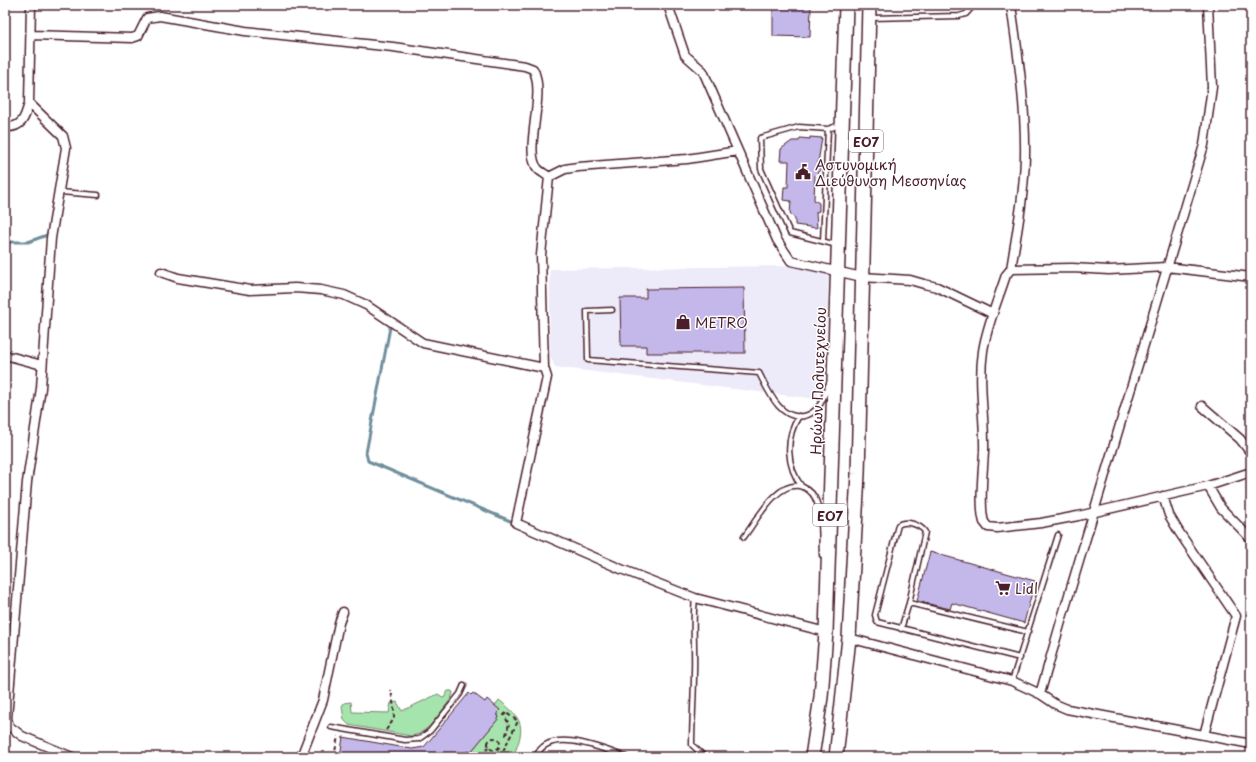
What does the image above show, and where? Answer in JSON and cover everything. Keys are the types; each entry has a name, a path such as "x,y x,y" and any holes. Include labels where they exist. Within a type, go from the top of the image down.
{"main road":[{"name":"Ηρώων Πολυτεχνείου","path":"812,757 821,697 826,632 846,5"},
{"name":"ΕΟ7","path":"836,757 848,638 858,474 869,11"}],"street":[{"path":"5,126 13,128 22,123 29,103 31,5"},
{"path":"668,5 685,55 702,71 777,240 791,260 862,277 910,280 937,287 993,314"},
{"path":"1010,5 1023,98 1025,156 1023,192 1011,269 1006,275 983,351 981,377 984,447 982,511 984,522 992,528 1009,528 1057,520 1208,486 1251,472"},
{"path":"1040,694 1069,592 1095,512 1166,267 1201,156 1209,118 1212,82 1208,5"},
{"path":"31,34 132,38 138,36 147,18 160,16 245,31 393,47 525,66 533,70 538,84 533,147 534,158 537,169 549,176"},
{"path":"29,103 63,136 66,148 60,192 52,233 38,409 28,467 17,584 7,725 22,736 72,757"},
{"path":"549,176 565,169 578,167 687,159 738,151"},
{"path":"549,176 542,255 544,368 547,377 516,523 621,569 695,598 826,632"},
{"path":"1011,269 1072,268 1109,270 1166,267 1251,277"},
{"path":"161,272 178,278 250,290 295,288 321,290 344,295 366,305 423,343 544,368"},
{"path":"5,356 42,365"},
{"path":"1202,406 1240,439 1251,453"},
{"path":"1208,486 1221,508 1251,539"},
{"path":"1163,496 1169,514 1179,532 1236,616 1204,735"},
{"path":"301,757 323,700 339,623 343,612"},
{"path":"848,638 1012,681 1027,687 1055,704 1067,708 1251,744"}],"lane":[{"path":"869,11 959,16 966,14 974,5"},
{"path":"839,246 790,233 761,169 760,138 799,127 828,129 842,124"},
{"path":"823,241 828,129"},
{"path":"60,192 98,195"},
{"path":"612,310 587,311 588,360 759,373 780,407 789,414 799,416 809,414 819,406 835,367"},
{"path":"799,416 790,436 789,450 792,468 802,487"},
{"path":"744,537 778,492 788,487 802,487 811,492 818,506 827,609"},
{"path":"901,629 925,532 919,526 901,523 896,529 875,619 881,624 901,629 1020,658"},
{"path":"1012,681 1058,535"},
{"path":"695,598 693,615 694,670 692,745 704,757"},
{"path":"908,603 1028,632"},
{"path":"331,727 410,740 422,738 458,698 464,685"},
{"path":"536,757 538,751 548,742 560,740 597,746 626,757"}],"path":[{"path":"383,736 394,719 391,690"},
{"path":"500,757 510,738 518,721 506,714 504,715 509,726 506,735 510,738"},
{"path":"334,757 340,728"},
{"path":"484,757 488,747 487,743 490,738 493,737 498,740 500,745 496,750 488,747"}],"shaded area":[{"path":"792,266 829,273 826,335 817,399 555,367 550,356 550,269"}],"green space":[{"path":"448,691 452,691 453,693 451,699 430,726 419,734 411,736 349,725 344,720 342,706 344,703 351,702 352,712 389,713 391,703 397,702 402,711 438,694 444,698"},
{"path":"499,700 514,713 520,725 520,739 513,757 462,757 467,751 470,753 499,715 495,706"}],"building":[{"path":"773,5 811,5 810,37 773,36"},
{"path":"810,137 822,138 818,163 820,170 815,175 814,200 819,203 819,211 816,212 817,228 795,225 795,219 790,213 791,201 783,200 784,187 788,187 789,161 780,161 781,149 792,141 799,141 800,138 810,139"},
{"name":"METRO","path":"744,288 745,353 646,353 646,346 621,346 620,298 646,298 646,289"},
{"path":"930,552 1035,581 1024,623 952,603 950,609 917,601"},
{"path":"469,693 471,695 473,693 485,702 487,699 500,710 497,713 499,718 470,753 467,751 462,757 340,757 343,737 412,749 424,747"}],"waterway":[{"path":"5,242 28,242 47,235"},
{"path":"391,322 366,453 368,461 515,523"}],"place":[{"name":"Αστυνομική Διεύθυνση Μεσσηνίας","path":"803,172"},
{"name":"METRO","path":"683,322"},
{"name":"Lidl","path":"1003,588"}]}
